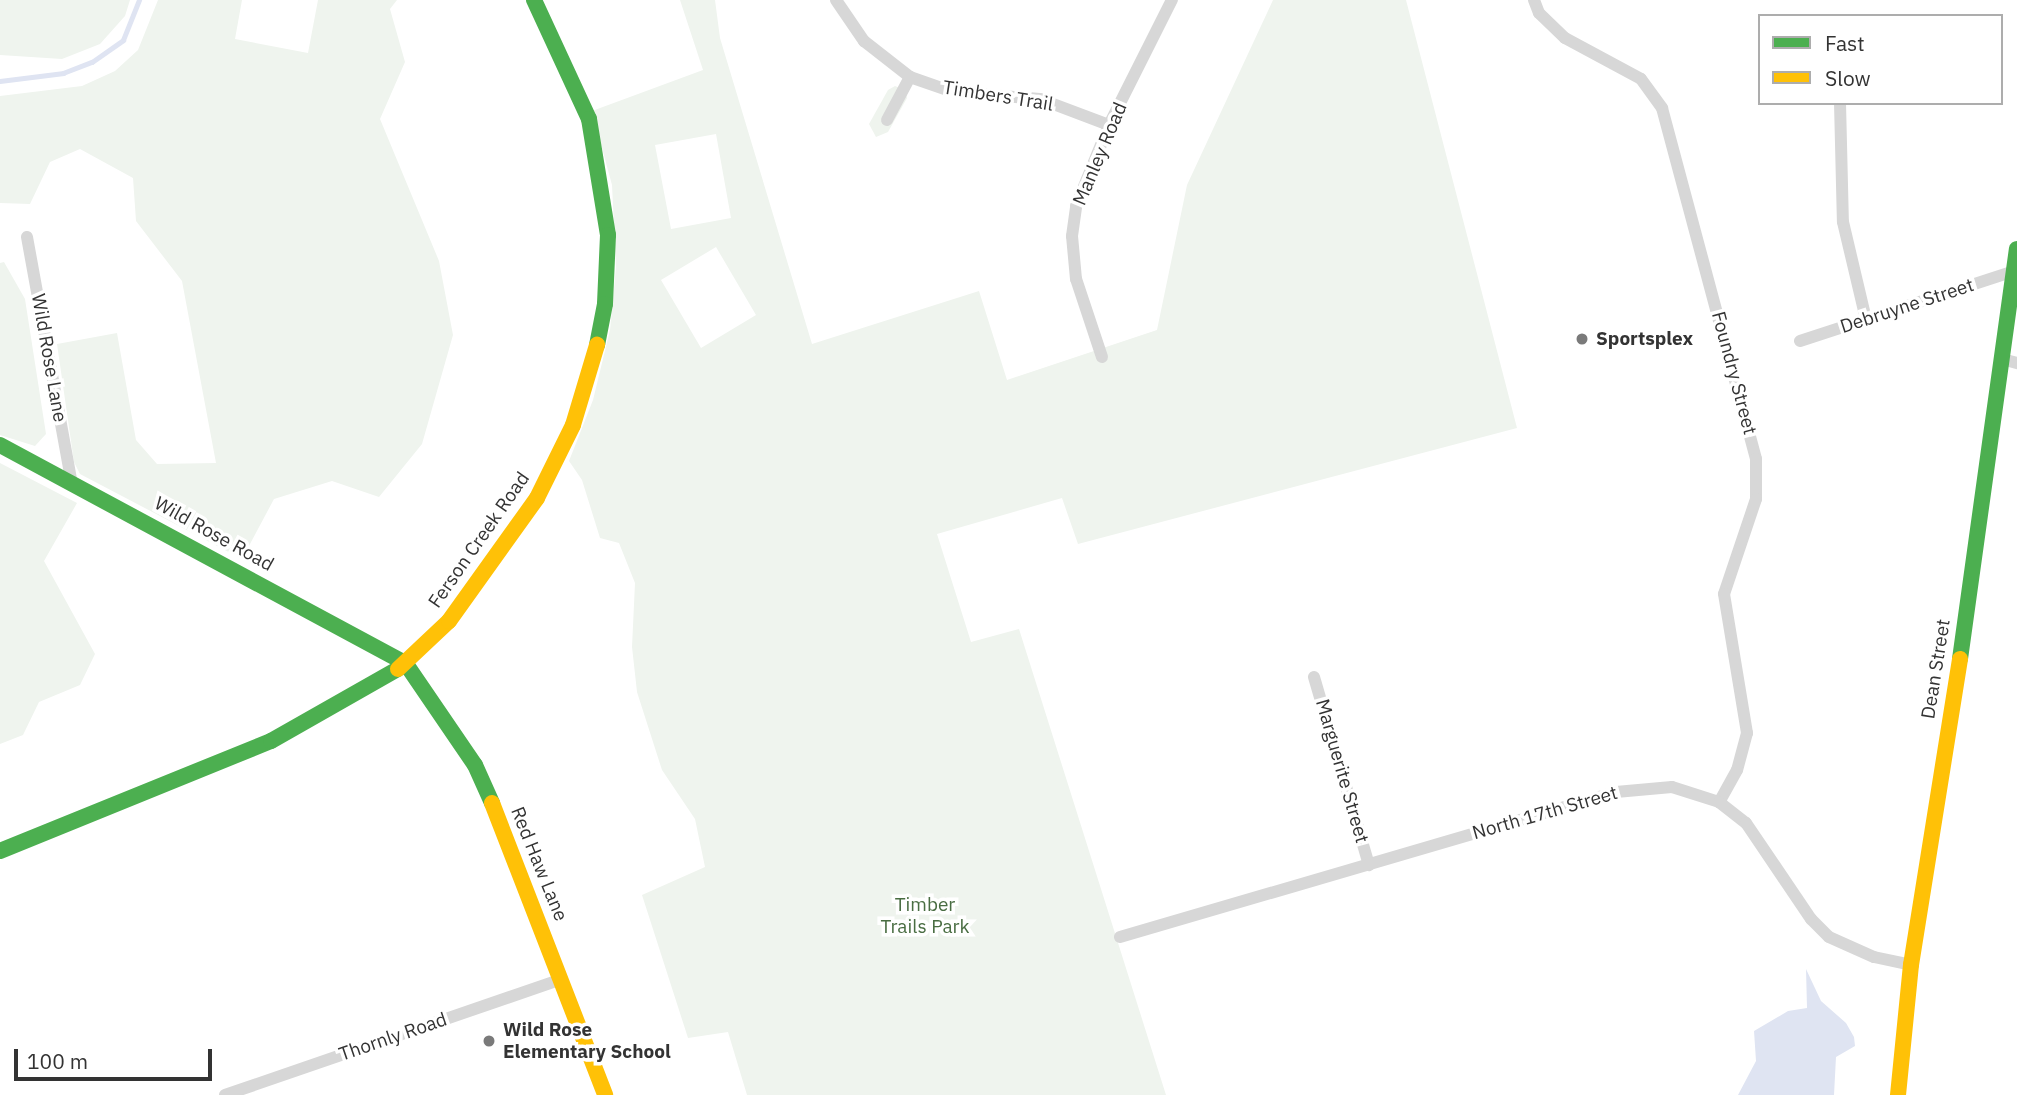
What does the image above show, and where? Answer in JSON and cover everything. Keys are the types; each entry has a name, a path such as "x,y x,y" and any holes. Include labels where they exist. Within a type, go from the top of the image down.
{"street":[{"name":"Ferson Creek Road","path":"0,850 271,741 341,705 406,664 456,612 537,498 573,425 600,336 608,235 599,163 589,119 572,74 534,0"},
{"name":"Timbers Trail","path":"836,0 864,41 910,77 953,92 1040,99 1109,125"},
{"name":"Manley Road","path":"1102,357 1076,279 1072,236 1076,206 1109,125 1172,0"},
{"name":"Foundry Street","path":"1534,0 1539,13 1566,38 1641,79 1662,108 1756,459 1756,499 1724,594 1747,733 1737,770 1719,802"},
{"path":"887,120 910,77"},
{"path":"1840,105 1843,222 1866,319"},
{"name":"Wild Rose Lane","path":"27,237 71,479"},
{"name":"Dean Street","path":"1898,1095 1911,965 2009,361 2017,249"},
{"name":"Debruyne Street","path":"1800,341 2014,271"},
{"name":"Wild Rose Road","path":"0,445 71,479 406,664"},
{"name":"Red Haw Lane","path":"406,664 475,765 562,979 605,1095"},
{"name":"Marguerite Street","path":"1314,677 1369,864"},
{"name":"North 17th Street","path":"1120,937 1616,792 1672,788 1719,802 1754,832 1811,919 1829,937 1874,957 1911,965"},
{"name":"Thornly Road","path":"225,1095 562,979"}],"green space":[{"path":"0,0 130,0 125,16 100,44 62,59 0,55"},
{"path":"158,0 242,0 235,39 308,53 318,0 397,0 390,9 405,62 380,119 439,261 453,335 422,444 379,497 332,481 274,499 242,559 80,474 74,462 57,344 117,333 136,440 157,464 216,463 182,281 136,221 133,178 80,149 50,162 30,204 0,203 0,96 82,86 115,71 138,50"},
{"name":"Timber Trails Park","path":"680,0 715,0 720,38 812,344 979,291 1007,380 1157,330 1187,185 1273,0 1406,0 1517,428 1078,544 1062,498 937,534 971,642 1019,629 1166,1095 747,1095 728,1032 688,1038 642,895 705,867 695,819 662,770 637,692 632,647 635,583 619,543 600,538 582,480 569,461 593,400 610,330 616,267 612,185 592,111 703,70","holes":["716,134 731,218 671,229 655,145","716,247 756,315 701,348 661,280"]},
{"path":"895,86 905,90 907,98 888,132 876,137 869,124 888,90"},
{"path":"4,262 25,299 46,434 35,446 0,435 0,263"},
{"path":"0,463 77,503 44,561 95,654 80,685 39,702 23,735 0,744"}],"shaded area":[{"path":"1806,969 1821,1001 1846,1023 1854,1037 1855,1046 1836,1057 1834,1095 1738,1095 1756,1061 1754,1031 1788,1011 1807,1008"}],"waterway":[{"path":"0,81 63,73 92,62 123,40 139,0"}],"traffic: fast":[{"path":"534,0 589,119 608,235 605,304 597,345"},
{"path":"1960,659 2017,249"},
{"path":"0,445 406,664 475,765 492,803"},
{"path":"0,851 271,741 398,669"}],"traffic: slow":[{"path":"398,669 449,621 537,498 573,425 597,345"},
{"path":"1898,1095 1911,965 1960,659"},
{"path":"492,803 605,1095"}],"place":[{"name":"Sportsplex","path":"1582,339"},
{"name":"Wild Rose Elementary School","path":"489,1041"}]}
